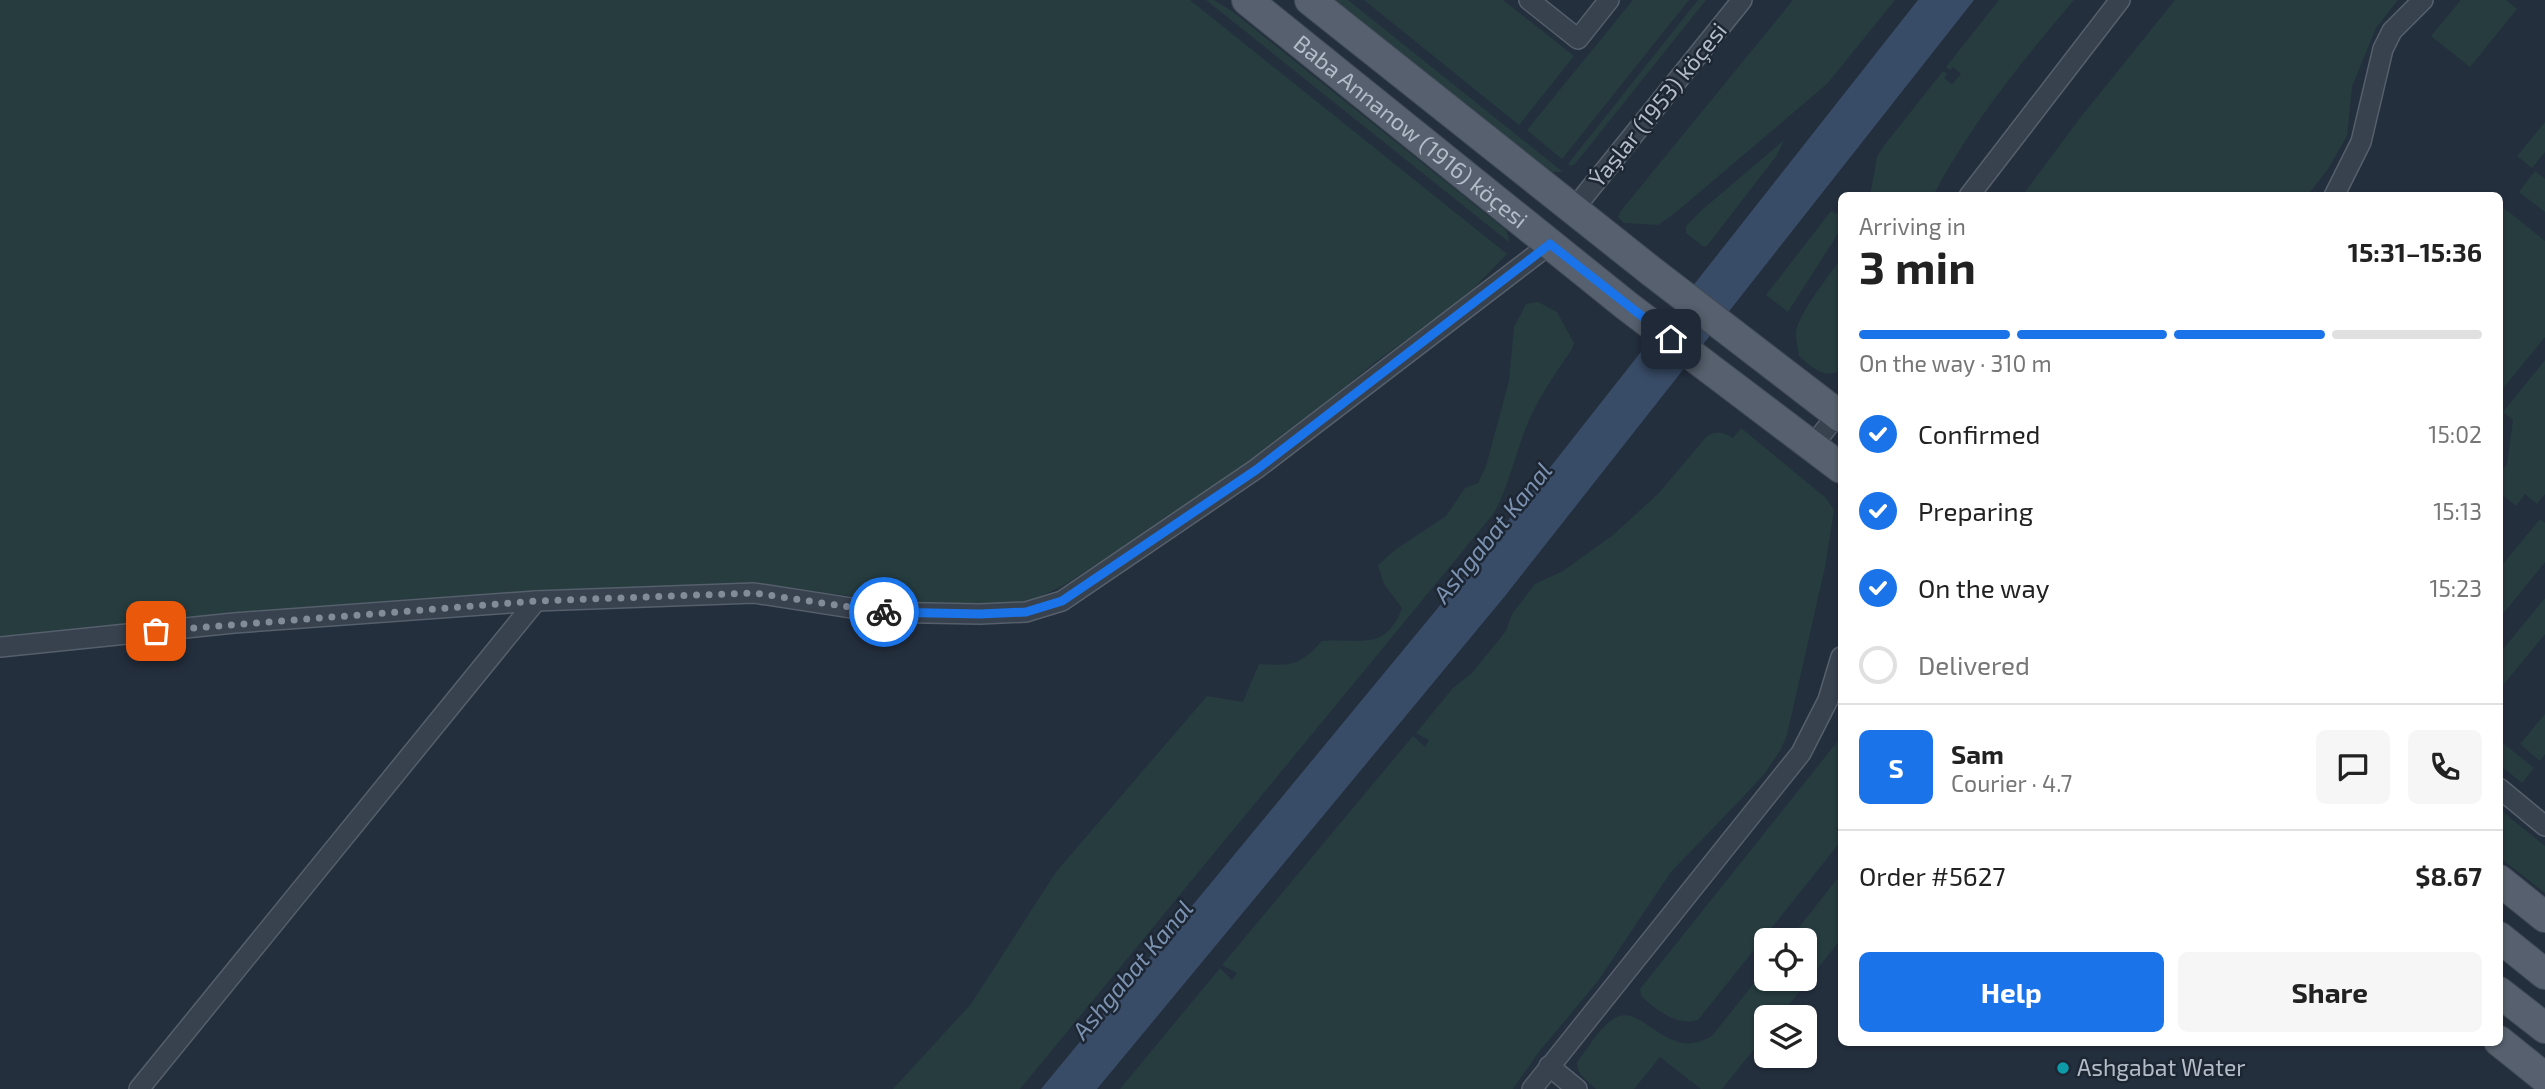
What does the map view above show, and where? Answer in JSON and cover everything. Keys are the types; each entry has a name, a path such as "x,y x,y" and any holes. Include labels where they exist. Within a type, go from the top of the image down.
{"main road":[{"name":"Baba Annanow (1916) köçesi","path":"1247,0 1627,306 1838,466"},
{"name":"Baba Annanow (1916) köçesi","path":"1310,0 1651,271 1838,413"},
{"path":"2503,883 2545,917"},
{"path":"2503,940 2545,974"},
{"path":"2503,995 2545,1028"},
{"path":"2503,1044 2545,1077"}],"street":[{"path":"1529,0 1578,39 1609,0"},
{"name":"Ýaşlar (1953) köçesi","path":"1573,209 1742,0"},
{"path":"1972,192 2120,0"},
{"path":"2336,192 2361,142 2383,50 2392,31 2423,0"},
{"path":"0,648 234,624 536,601 754,593 877,612 1026,612 1062,601 1256,470 1550,244"},
{"path":"1813,445 1838,416"},
{"path":"139,1089 536,601"},
{"path":"1532,1089 1801,753 1828,700 1838,667"},
{"path":"2503,791 2545,825"},
{"path":"1549,1066 1577,1089"}],"green space":[{"path":"0,0 1190,0 1507,254 1474,288 1446,311 1374,363 1250,465 1066,584 1024,602 990,604 891,601 753,584 703,585 397,600 0,636"},
{"path":"1206,0 1214,0 1232,11 1506,230 1510,243"},
{"path":"1335,0 1348,0 1563,172 1552,172 1545,168"},
{"path":"1364,0 1503,0 1574,56 1519,125"},
{"path":"1633,0 1689,0 1562,159 1527,130"},
{"path":"1698,0 1706,0 1575,164 1568,164"},
{"path":"1793,0 1895,0 1827,84 1675,213 1658,225 1624,223 1618,217 1620,212"},
{"path":"1999,0 2074,0 2016,70 1980,119 1935,192 1871,192 1877,157 1883,147 1943,71 1947,74 1944,78 1952,84 1961,74 1953,67 1950,70 1946,67"},
{"path":"2175,0 2398,0 2376,28 2352,87 2347,136 2328,169 2310,192 2025,192 2080,118"},
{"path":"2461,0 2506,0 2517,9 2470,67 2431,36"},
{"path":"2545,122 2545,152 2532,168 2517,156"},
{"path":"1784,140 1777,155 1707,246 1704,247 1686,233 1686,226 1703,209"},
{"path":"2535,171 2545,179 2545,212 2519,192"},
{"path":"2503,207 2545,241 2545,337 2503,388"},
{"path":"1831,211 1836,214 1838,212 1838,234 1788,312 1766,295"},
{"path":"1838,262 1838,372 1835,373 1818,371 1799,356 1797,326"},
{"path":"1538,302 1557,312 1574,343 1531,415 1494,513 1020,1089 893,1089 971,1004 1056,872 1207,696 1243,702 1259,664 1294,663 1322,641 1370,640 1388,631 1402,608 1384,584 1378,565 1395,550 1446,516 1465,488 1478,483 1486,466 1509,381 1514,327 1526,304"},
{"path":"2545,360 2545,494 2537,504 2525,494 2516,506 2503,495 2503,469 2507,464 2513,420 2503,412"},
{"path":"1741,428 1826,498 1834,510 1825,567 1787,735 1765,773 1671,872 1598,981 1538,1053 1513,1089 1120,1089 1220,968 1232,980 1237,973 1222,965 1413,736 1425,747 1429,740 1416,733 1453,688 1472,673 1506,631 1512,614 1535,584 1563,571 1613,535 1658,494 1707,436 1720,433 1733,438"},
{"path":"2540,519 2545,523 2545,562 2503,614 2503,564"},
{"path":"2545,598 2545,634 2503,685 2503,649"},
{"path":"2545,714 2545,754 2540,761 2520,744"},
{"path":"1838,741 1838,845 1771,928 1754,928 1754,950 1698,1020 1690,1022 1674,1019 1641,996 1640,989"},
{"path":"2503,743 2534,768 2522,783 2503,767"},
{"path":"2503,812 2545,846 2545,893 2503,860"},
{"path":"1838,878 1838,943 1817,969 1817,928 1798,928"},
{"path":"1754,983 1754,991 1800,991 1789,1005 1754,1005 1754,1049 1722,1089 1701,1089 1660,1057 1634,1089 1596,1089 1580,1074 1577,1066 1577,1062 1600,1031 1617,1017 1627,1015 1637,1019 1670,1039 1682,1043 1696,1042 1712,1036"}],"water":[{"path":"1918,0 1974,0 1505,596 1097,1089 1041,1089 1470,569"}],"way so far":[{"path":"156,631 536,601 754,593 884,612"}],"place":[{"name":"Ashgabat Water","path":"2063,1068"}],"route":[{"path":"884,612 1026,612 1062,601 1256,470 1550,244 1671,339"}],"water label":[{"name":"Ashgabat Kanal","path":"1493,533"},
{"name":"Ashgabat Kanal","path":"1133,970"}]}
